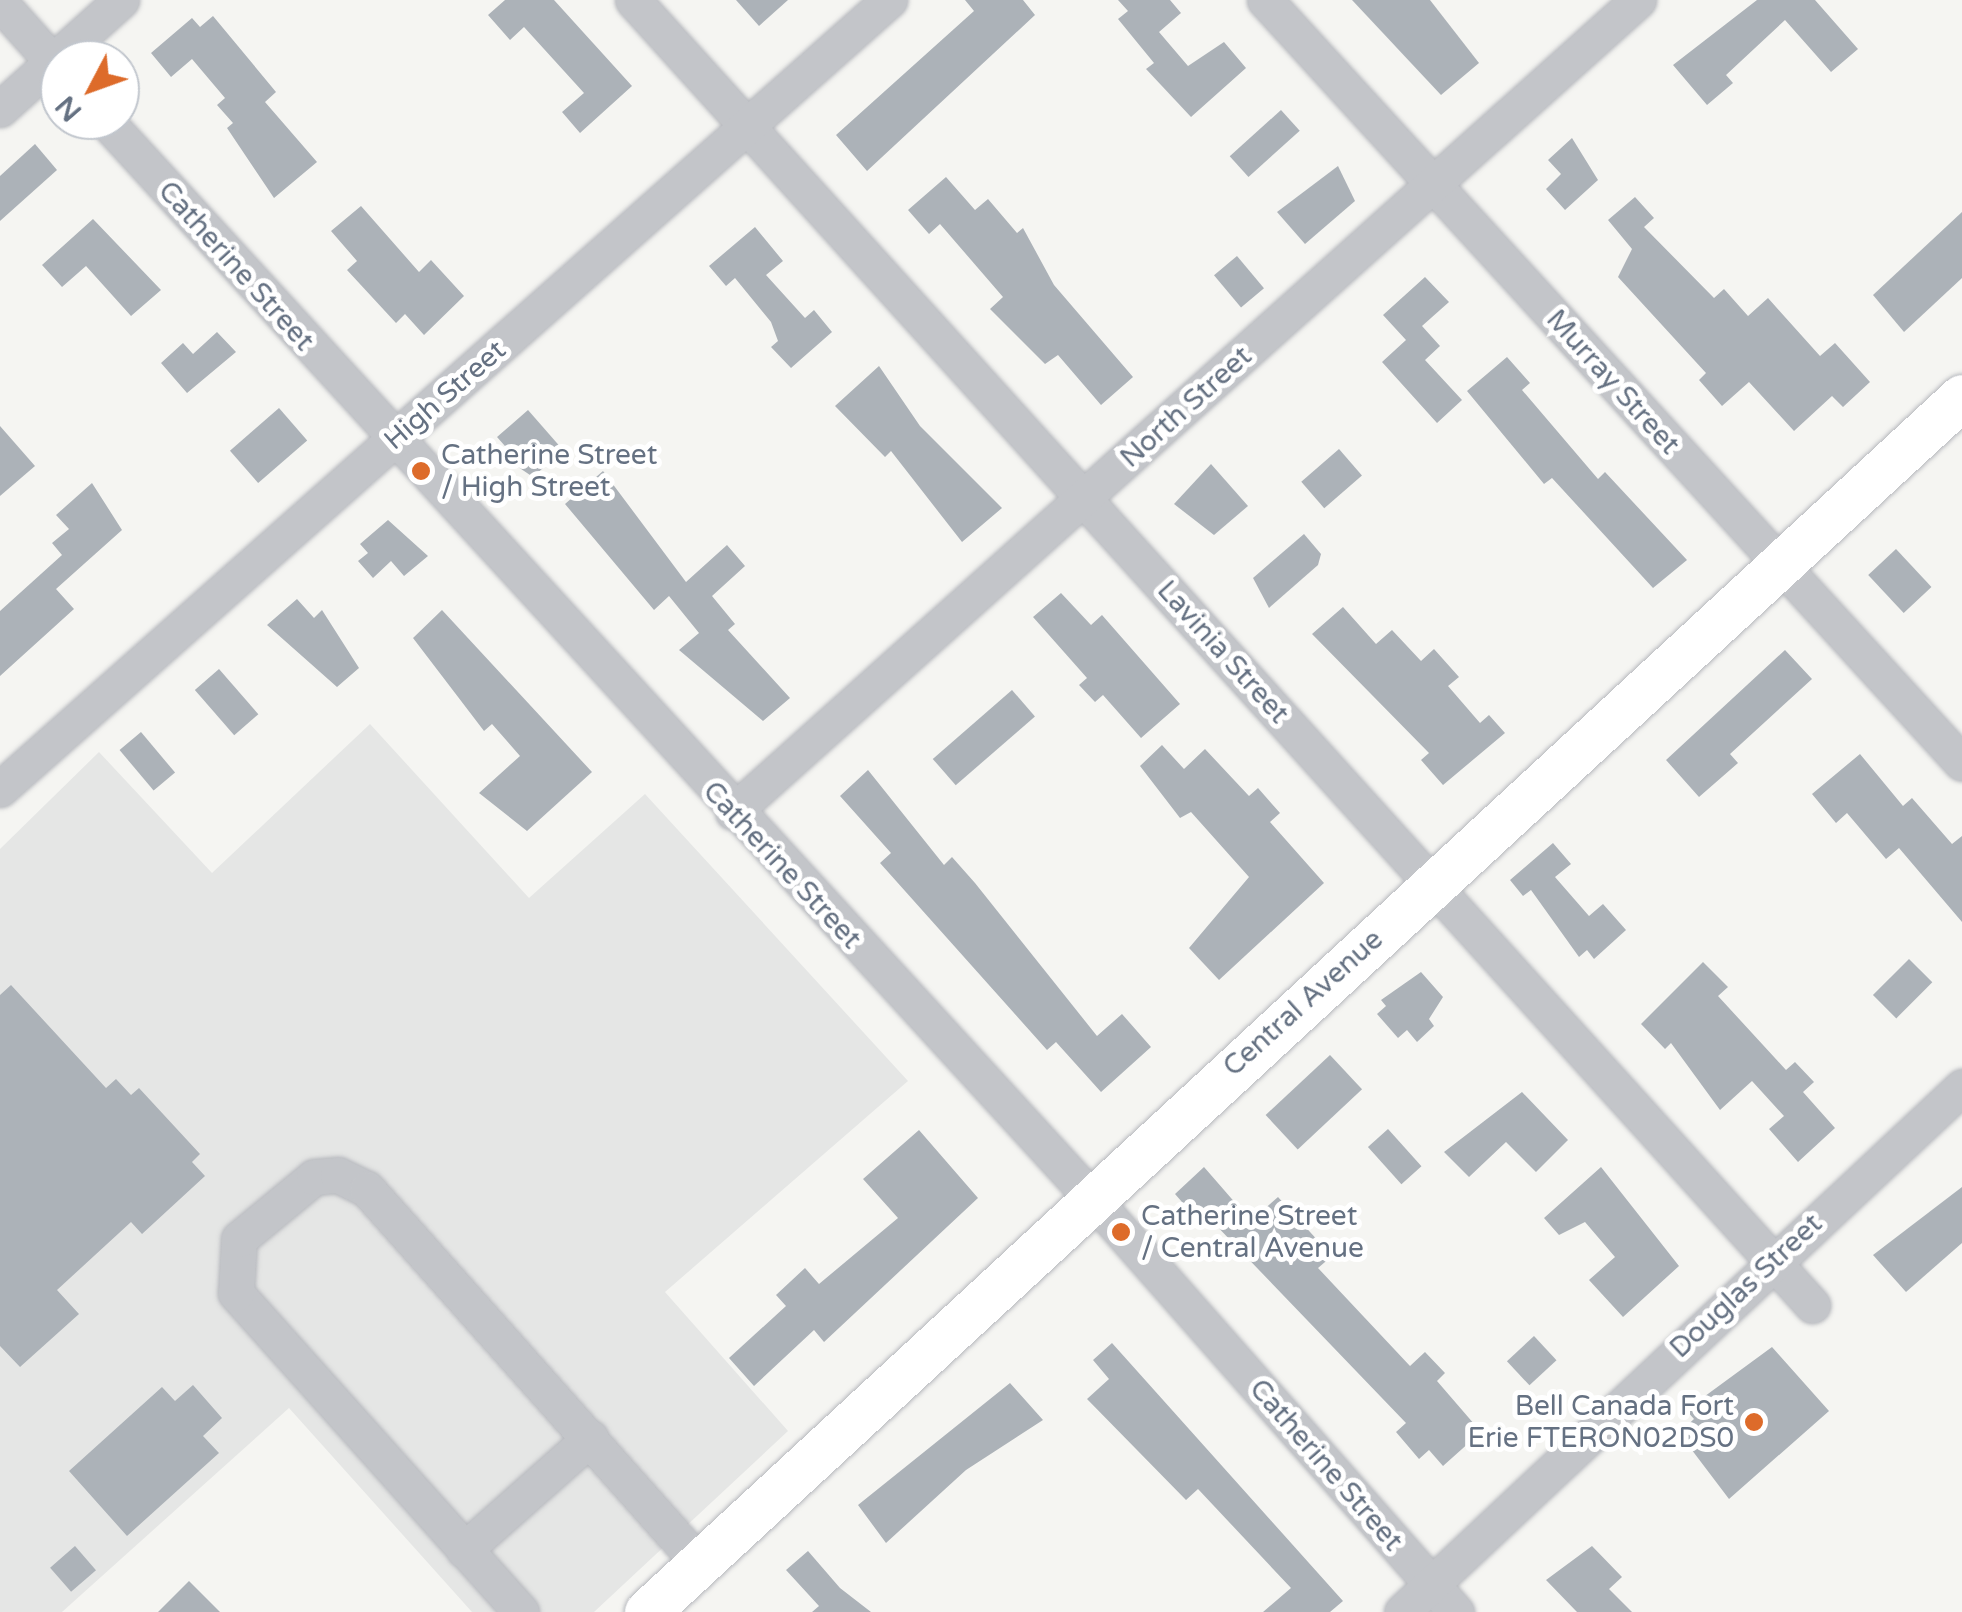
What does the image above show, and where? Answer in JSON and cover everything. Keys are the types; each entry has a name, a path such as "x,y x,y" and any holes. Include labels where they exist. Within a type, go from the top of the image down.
{"main road":[{"name":"Central Avenue","path":"647,1612 1090,1197 1962,397"}],"street":[{"path":"82,40 122,0"},
{"name":"Lavinia Street","path":"633,0 1435,882 1812,1305"},
{"name":"High Street","path":"0,789 750,128 889,0"},
{"name":"Murray Street","path":"1265,0 1962,763"},
{"name":"North Street","path":"733,812 1638,0"},
{"path":"0,3 40,48"},
{"path":"0,109 40,78"},
{"name":"Catherine Street","path":"123,140 392,440 1090,1197 1456,1612"},
{"name":"Douglas Street","path":"1402,1612 1772,1259 1962,1088"},
{"path":"520,1612 236,1293 234,1248 300,1184 338,1175 367,1189 699,1563"},
{"path":"464,1550 590,1438"}],"shaded area":[{"path":"370,724 529,898 645,794 908,1081 665,1292 788,1431 594,1612 472,1612 289,1408 62,1612 0,1612 0,849 99,752 212,873"}],"building":[{"path":"505,0 554,0 632,86 580,133 562,112 584,93 524,27 510,40 488,15"},
{"path":"736,0 788,0 759,26"},
{"path":"965,0 1023,0 1035,15 867,171 836,135 974,11"},
{"path":"1118,0 1170,0 1181,13 1159,32 1188,66 1224,42 1246,68 1191,117 1146,69 1154,63 1118,19 1128,11"},
{"path":"1352,0 1430,0 1479,63 1441,95"},
{"path":"1757,0 1815,0 1858,49 1831,72 1785,20 1726,75 1733,83 1707,105 1673,65"},
{"path":"213,16 276,92 265,102 317,162 274,198 227,128 233,123 217,105 225,98 192,59 171,77 151,53 192,18 200,27"},
{"path":"1281,110 1300,131 1248,177 1230,156"},
{"path":"1572,138 1598,180 1565,210 1546,189 1561,174 1548,160"},
{"path":"35,144 57,170 0,221 0,176"},
{"path":"1338,166 1355,201 1305,244 1277,212"},
{"path":"946,177 975,210 988,199 1017,233 1023,228 1054,285 1133,377 1101,405 1058,355 1045,364 990,309 1003,297 940,224 929,234 908,210"},
{"path":"1635,197 1654,218 1644,227 1714,298 1724,289 1748,316 1768,298 1820,356 1835,343 1870,382 1843,407 1832,396 1794,431 1749,382 1722,406 1699,380 1706,373 1618,277 1632,249 1608,220"},
{"path":"361,206 419,272 431,260 464,296 424,335 405,314 396,323 347,270 357,261 331,231"},
{"path":"1962,212 1962,278 1904,332 1873,295"},
{"path":"93,219 161,290 131,316 86,266 62,287 42,265"},
{"path":"755,227 783,261 766,275 805,318 814,310 832,332 791,368 771,347 778,341 771,322 735,278 726,286 709,266"},
{"path":"1237,256 1264,288 1241,307 1214,275"},
{"path":"1425,277 1449,302 1422,326 1440,346 1425,360 1462,400 1437,423 1382,362 1406,340 1383,315"},
{"path":"217,332 236,352 187,393 161,363 183,343 193,354"},
{"path":"1507,357 1530,383 1522,390 1598,479 1605,472 1687,560 1653,588 1552,478 1544,484 1467,391"},
{"path":"879,366 920,426 1002,508 962,542 891,451 885,457 835,406"},
{"path":"279,408 307,440 258,483 230,451"},
{"path":"528,410 563,450 533,477 506,459 512,454 497,437"},
{"path":"0,426 35,466 0,496"},
{"path":"1339,449 1362,475 1324,508 1301,482"},
{"path":"1211,464 1248,506 1214,535 1174,504"},
{"path":"603,471 686,582 727,545 745,566 712,596 735,624 728,630 790,698 763,721 679,650 699,633 669,596 654,610 565,504"},
{"path":"92,483 122,530 56,589 74,609 0,676 0,611 62,555 52,543 69,529 56,515"},
{"path":"388,520 428,556 404,576 391,561 373,578 358,561 368,553 360,544"},
{"path":"1304,534 1321,554 1318,565 1269,608 1253,578"},
{"path":"1896,549 1931,587 1904,613 1868,575"},
{"path":"1061,593 1091,625 1102,615 1180,704 1141,738 1103,695 1095,702 1079,685 1087,678 1033,617"},
{"path":"297,599 314,618 322,610 359,668 337,687 267,625"},
{"path":"1343,607 1376,644 1392,630 1421,661 1434,649 1459,677 1448,686 1480,723 1489,715 1505,733 1443,785 1421,760 1429,753 1312,634"},
{"path":"442,610 592,772 527,831 479,793 520,756 492,724 484,731 413,638"},
{"path":"1785,650 1812,679 1730,754 1738,763 1699,797 1666,760"},
{"path":"219,669 258,714 234,735 195,690"},
{"path":"1012,690 1035,716 956,785 933,759"},
{"path":"141,732 175,773 154,791 120,750"},
{"path":"1162,745 1184,769 1205,749 1249,796 1258,788 1280,813 1270,822 1324,883 1219,980 1189,948 1249,877 1191,812 1180,818 1140,766"},
{"path":"1860,754 1903,806 1912,798 1952,844 1962,836 1962,922 1899,848 1886,859 1847,813 1836,823 1812,794"},
{"path":"868,770 944,865 952,857 975,883 1097,1036 1122,1014 1151,1047 1101,1092 1056,1042 1047,1050 880,863 891,853 840,796"},
{"path":"1553,843 1571,864 1555,877 1589,916 1603,904 1626,930 1594,959 1587,950 1579,957 1531,890 1523,896 1510,880"},
{"path":"1909,959 1932,982 1896,1018 1873,995"},
{"path":"1703,962 1728,987 1718,996 1786,1070 1795,1062 1814,1082 1803,1092 1835,1128 1798,1162 1769,1129 1784,1116 1752,1081 1720,1110 1671,1043 1665,1049 1641,1024"},
{"path":"1421,972 1443,997 1429,1019 1434,1026 1417,1042 1407,1030 1398,1038 1377,1014 1386,1006 1381,1000"},
{"path":"11,985 106,1088 116,1079 131,1095 139,1088 200,1154 192,1162 205,1176 142,1234 131,1222 57,1290 79,1314 20,1367 0,1346 0,995"},
{"path":"1330,1055 1362,1089 1298,1149 1266,1115"},
{"path":"1522,1092 1568,1140 1536,1172 1506,1142 1469,1177 1444,1152"},
{"path":"1388,1129 1421,1166 1401,1184 1368,1147"},
{"path":"919,1130 978,1198 824,1342 814,1330 754,1386 729,1358 786,1306 776,1295 805,1268 819,1284 898,1218 863,1179"},
{"path":"1204,1167 1251,1221 1278,1197 1332,1256 1318,1268 1410,1366 1425,1352 1445,1373 1437,1381 1481,1432 1443,1466 1429,1450 1419,1459 1396,1432 1406,1423 1210,1219 1203,1226 1175,1194"},
{"path":"1601,1167 1679,1266 1623,1317 1589,1280 1615,1257 1585,1222 1559,1235 1544,1218"},
{"path":"1962,1187 1962,1243 1906,1292 1873,1255"},
{"path":"1534,1336 1557,1360 1529,1385 1507,1361"},
{"path":"1112,1343 1343,1601 1330,1612 1263,1612 1291,1588 1198,1489 1186,1500 1087,1399 1109,1379 1093,1360"},
{"name":"Bell Canada Fort Erie FTERON02DS0","path":"1772,1347 1829,1411 1729,1499 1679,1433 1694,1419 1686,1410"},
{"path":"1010,1383 1043,1420 966,1470 886,1543 858,1505"},
{"path":"193,1385 222,1418 203,1436 219,1453 127,1536 69,1471 162,1387 175,1401"},
{"path":"75,1546 96,1570 71,1592 50,1568"},
{"path":"1592,1546 1622,1577 1609,1589 1632,1612 1577,1612 1546,1580"},
{"path":"808,1551 840,1588 871,1612 812,1612 819,1606 786,1570"},
{"path":"189,1581 220,1612 158,1612"}],"place":[{"name":"Catherine Street / High Street","path":"421,471"},
{"name":"Catherine Street / Central Avenue","path":"1121,1232"},
{"name":"Bell Canada Fort Erie FTERON02DS0","path":"1754,1422"}]}
